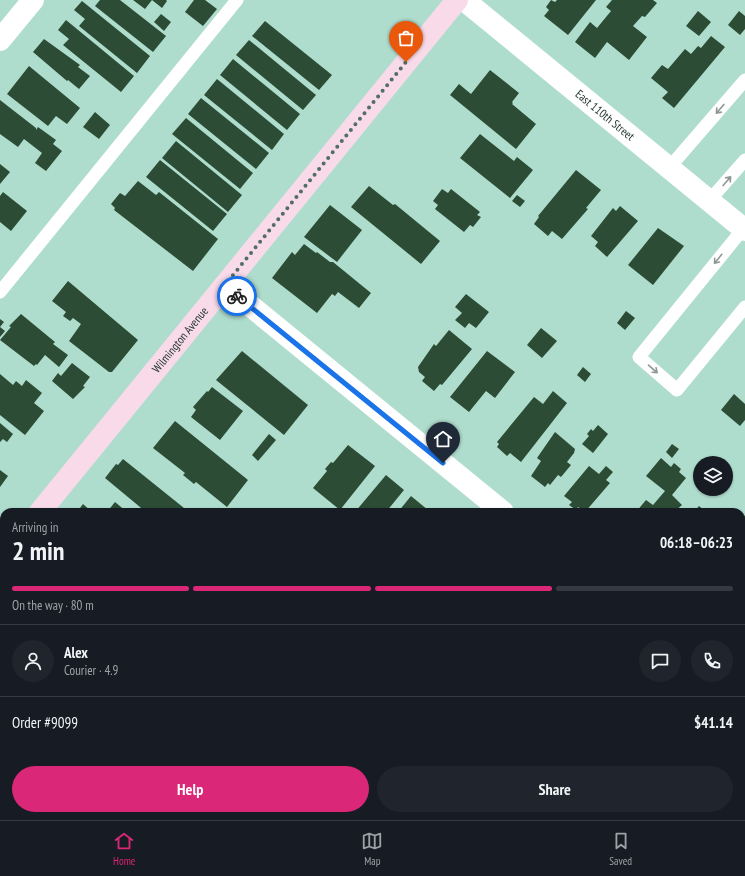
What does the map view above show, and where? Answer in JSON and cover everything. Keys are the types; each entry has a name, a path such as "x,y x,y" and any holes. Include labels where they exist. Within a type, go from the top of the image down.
{"main road":[{"name":"Wilmington Avenue","path":"43,508 457,0"}],"street":[{"path":"0,40 33,0"},
{"name":"East 110th Street","path":"464,0 744,230"},
{"path":"225,285 498,508"}],"lane":[{"path":"0,292 237,0"},
{"path":"669,168 745,80"},
{"path":"709,201 745,160"},
{"path":"744,230 639,357 677,390 745,307"}],"building":[{"path":"100,0 120,0 166,36 153,52 95,6"},
{"path":"133,0 152,0 145,9"},
{"path":"152,0 166,0 167,1 162,8"},
{"path":"194,0 205,0 217,9 203,26 185,12"},
{"path":"551,0 555,2 557,0 596,0 568,35 544,16 549,10 546,7"},
{"path":"612,0 653,0 657,3 645,17 642,16 633,26 647,37 629,60 607,42 595,58 575,42 590,22 597,28 611,11 606,7"},
{"path":"82,1 150,56 137,73 79,26 85,19 74,10"},
{"path":"698,11 711,22 699,36 686,26"},
{"path":"739,11 745,16 745,29 740,35 728,25"},
{"path":"161,14 171,22 164,31 154,22"},
{"path":"66,20 134,76 121,92 63,45 69,39 58,30"},
{"path":"265,21 332,75 319,90 252,36"},
{"path":"711,36 725,47 674,108 662,98 668,92 651,78 662,65 668,69 685,49 691,54 698,46 701,48"},
{"path":"44,39 80,65 78,67 90,76 79,89 68,80 67,81 33,52"},
{"path":"249,40 316,95 303,110 236,55"},
{"path":"233,59 300,114 287,130 220,75"},
{"path":"29,66 80,108 67,124 56,116 48,126 7,94"},
{"path":"490,70 519,93 512,104 536,124 516,149 450,95 459,84 471,94"},
{"path":"217,79 284,134 272,150 204,95"},
{"path":"201,98 269,153 256,169 188,114"},
{"path":"0,100 36,128 36,130 38,127 56,140 53,144 62,151 46,171 35,163 42,153 24,139 18,147 0,134"},
{"path":"95,112 110,125 99,139 83,127"},
{"path":"186,118 253,173 240,189 172,134"},
{"path":"480,134 514,161 517,157 533,170 510,198 460,158"},
{"path":"176,141 242,195 228,212 162,158"},
{"path":"160,160 227,214 213,231 146,177"},
{"path":"0,164 10,172 0,184"},
{"path":"576,170 601,190 586,208 588,209 562,239 552,231 548,236 534,224 539,217 538,216"},
{"path":"138,181 156,195 159,192 218,239 193,271 114,210 115,208 111,204 120,193 125,196"},
{"path":"369,186 393,205 395,204 440,241 421,264 351,207"},
{"path":"442,189 448,193 451,189 480,212 477,215 481,217 473,227 470,225 464,232 435,209 438,205 433,201"},
{"path":"3,192 27,211 11,231 0,222 0,196"},
{"path":"517,195 525,201 520,207 512,201"},
{"path":"330,205 362,230 337,262 304,237"},
{"path":"620,206 638,221 607,257 595,246 598,242 591,236 613,208 616,211"},
{"path":"658,228 684,246 653,285 628,265"},
{"path":"304,244 330,262 333,262 371,293 359,308 338,292 335,296 332,294 317,313 272,278 292,252 295,255"},
{"path":"68,281 138,340 112,372 109,372 69,341 81,324 73,318 70,321 63,316 66,312 52,301"},
{"path":"466,294 489,312 476,328 469,323 465,328 455,320 462,313 455,307"},
{"path":"626,311 635,318 625,330 617,323"},
{"path":"21,314 55,342 53,344 68,355 59,367 45,355 37,365 36,364 34,366 0,340 11,327 9,326"},
{"path":"0,319 4,322 0,327"},
{"path":"0,327 5,331 0,337"},
{"path":"541,328 557,341 542,358 527,345"},
{"path":"449,330 472,349 442,385 440,384 434,391 422,381 425,377 419,372 418,367 434,344 436,346"},
{"path":"242,351 308,405 284,435 216,380"},
{"path":"487,351 515,372 495,398 486,391 469,412 450,397"},
{"path":"72,363 90,377 83,386 85,387 73,399 52,381 58,373 61,376"},
{"path":"583,367 591,374 585,382 577,375"},
{"path":"0,374 13,385 16,381 22,386 26,380 42,393 34,403 44,411 25,435 0,415"},
{"path":"212,387 243,411 220,440 191,417 196,410 193,407"},
{"path":"553,391 567,403 521,462 510,453 507,456 497,447 499,444 497,442 534,397 543,404"},
{"path":"734,394 745,404 745,420 740,426 721,410"},
{"path":"175,421 248,480 227,507 196,482 194,484 183,475 185,473 153,448"},
{"path":"0,423 13,434 7,442 3,439 0,442"},
{"path":"598,425 608,434 593,453 582,444 589,436 587,434 591,429 593,431"},
{"path":"555,432 575,449 574,453 567,462 571,465 561,477 558,475 550,485 548,483 545,487 531,476 541,461 537,458"},
{"path":"269,434 276,440 258,461 252,455"},
{"path":"672,444 679,449 672,458 666,452"},
{"path":"348,445 375,466 342,508 338,508 313,488 327,471 325,469 331,462 333,463"},
{"path":"661,458 671,467 674,463 681,469 679,472 686,478 672,495 682,505 679,508 639,508 646,500 653,505 665,491 646,476"},
{"path":"123,459 184,508 141,508 105,478 116,464 118,465"},
{"path":"589,466 599,474 606,466 613,472 606,480 610,483 588,508 573,508 569,505 572,502 564,496"},
{"path":"0,470 8,476 0,487"},
{"path":"386,475 404,490 389,508 358,508"},
{"path":"411,496 426,508 401,508"},
{"path":"115,502 122,508 110,508"},
{"path":"83,504 88,508 80,508"}],"way so far":[{"path":"237,296 225,285 406,62"}],"route":[{"path":"237,296 443,463"}]}
